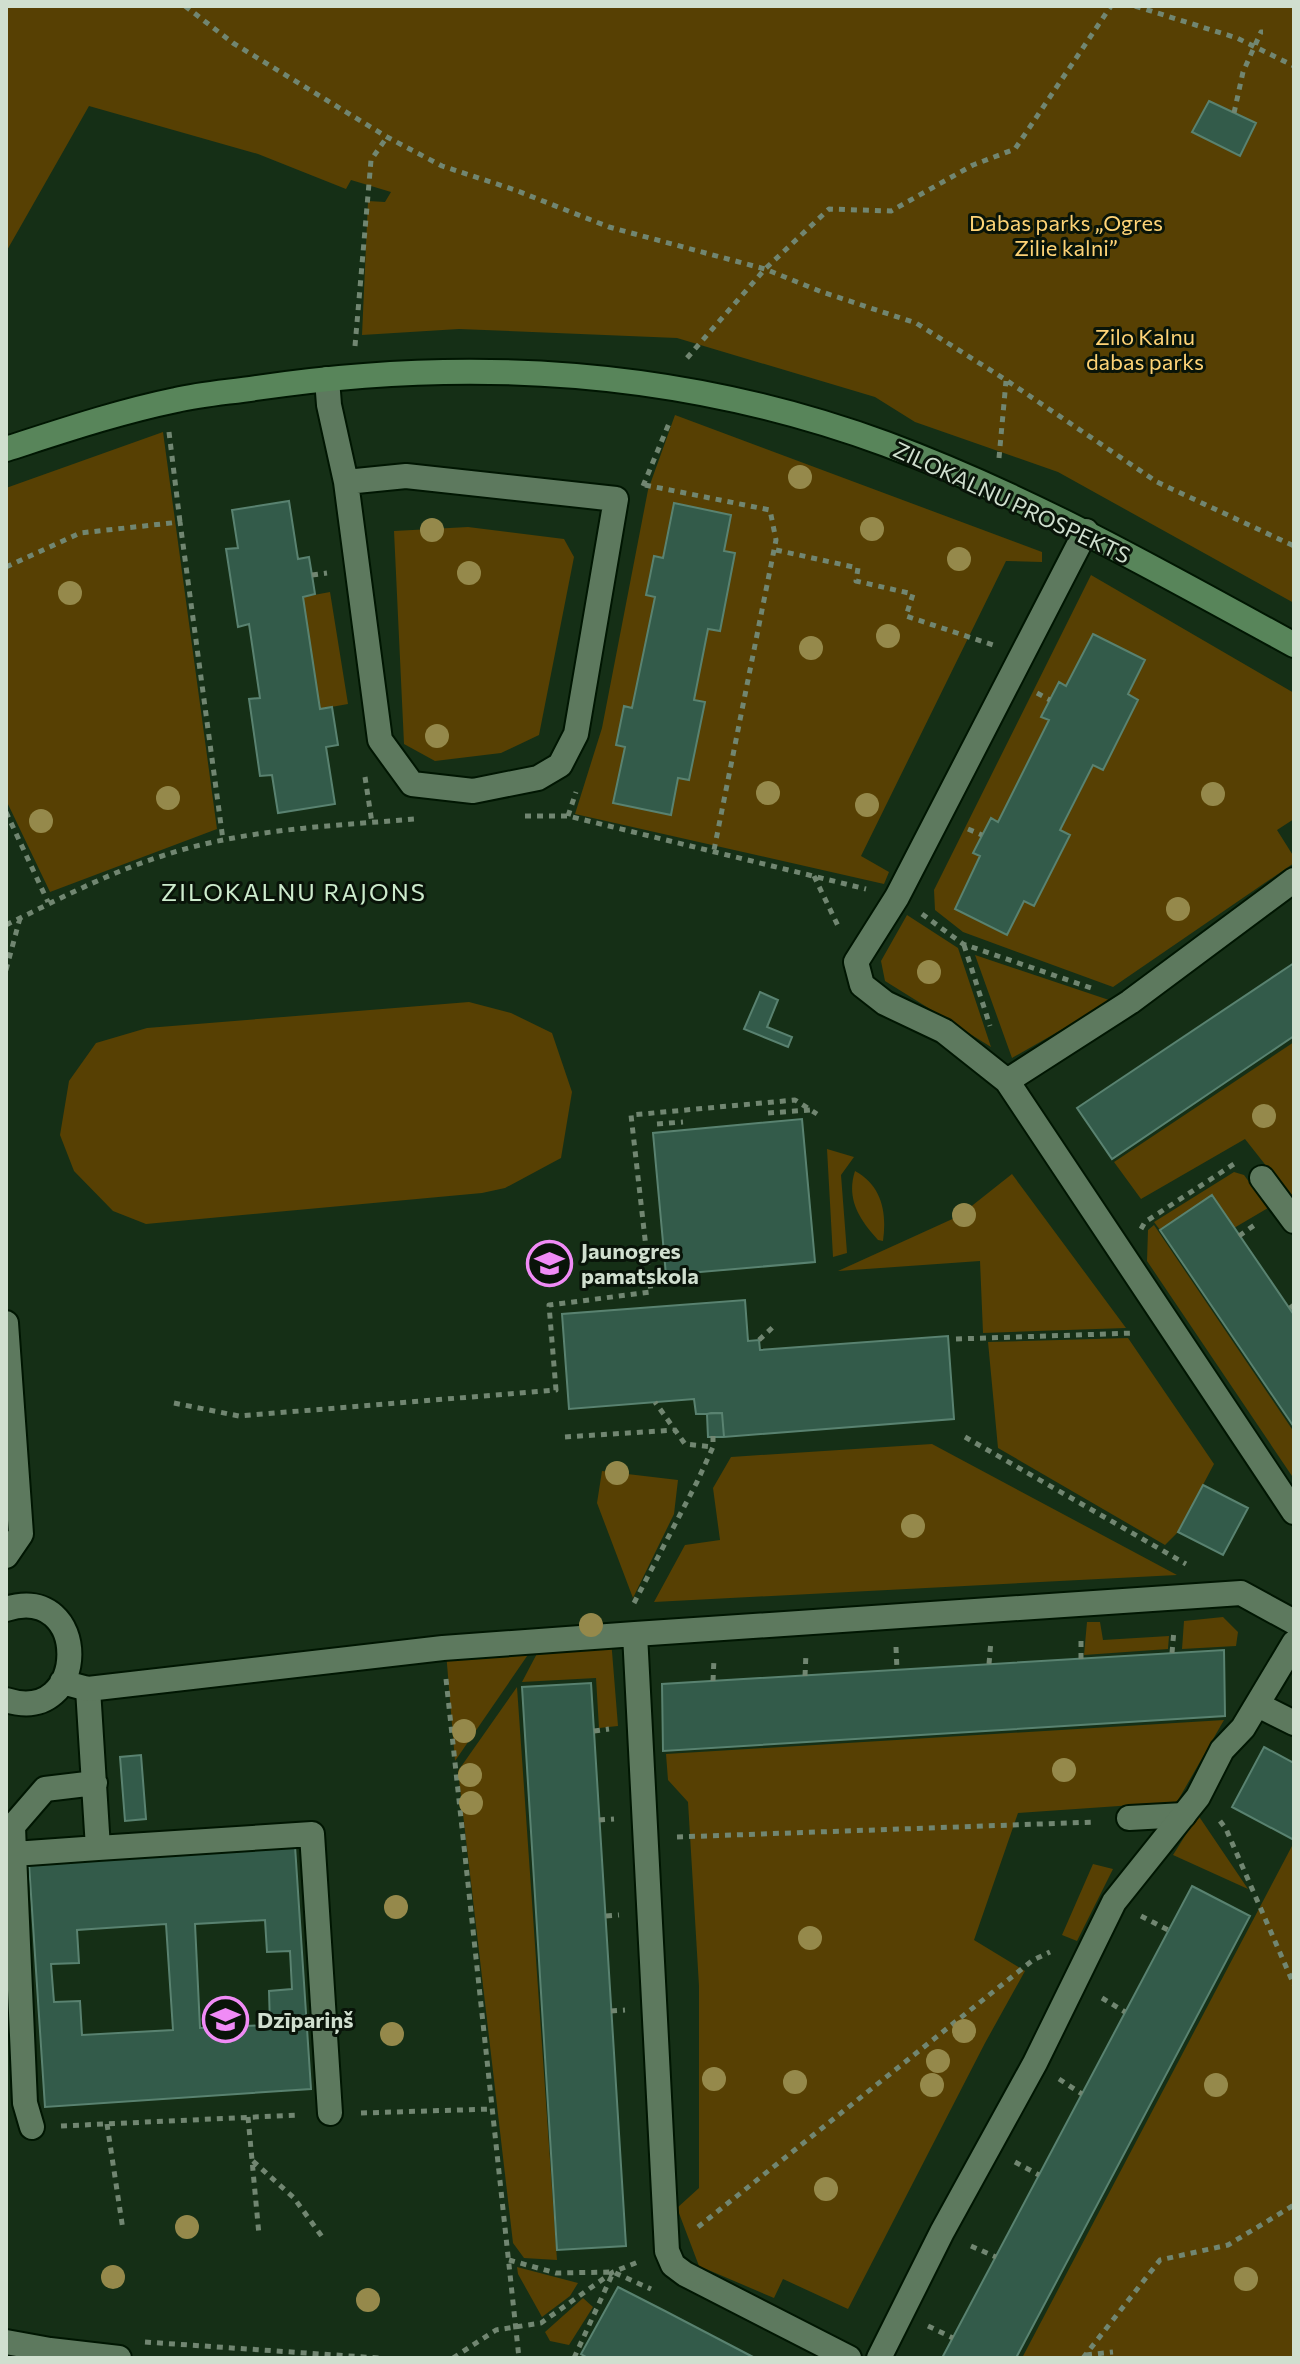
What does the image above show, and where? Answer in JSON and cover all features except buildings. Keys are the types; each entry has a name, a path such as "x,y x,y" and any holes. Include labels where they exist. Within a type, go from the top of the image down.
{"main road":[{"name":"ZILOKALNU PROSPEKTS","path":"6,449 88,422 177,399 353,376 438,371 545,372 680,387 781,411 885,444 996,490 1086,531 1294,645"}],"street":[{"path":"327,379 329,405 346,482 380,740 412,784 473,791 538,778 560,765 576,734 616,499 406,476 346,482"},
{"path":"1086,531 897,897 856,962 862,985 885,1003 944,1031 1007,1081 1294,1512"},
{"path":"1007,1081 1130,1002 1294,880"},
{"path":"1262,1178 1294,1221"},
{"path":"6,1323 21,1534 6,1556"},
{"path":"62,1682 88,1689 443,1648 1241,1593 1294,1622"},
{"path":"6,1607 43,1610 63,1627 71,1654 69,1669 62,1682 45,1698 22,1703 6,1700"},
{"path":"635,1634 667,2251 673,2265 685,2274 849,2358"},
{"path":"879,2358 942,2232 1035,2063 1114,1902 1191,1806 1222,1750 1243,1728 1294,1643"},
{"path":"88,1689 98,1848"},
{"path":"1258,1705 1294,1723"},
{"path":"32,2127 25,2103 13,1826 45,1789 95,1783"},
{"path":"1129,1818 1191,1806"},
{"path":"14,1854 312,1834 330,2113"},
{"path":"6,2342 114,2353"}],"path":[{"path":"185,6 233,43 387,137 442,166 515,190 609,227 765,269 916,323 1157,482 1294,546"},
{"path":"714,850 776,550 770,510 644,485 674,413 686,359 765,269 829,209 891,211 973,165 1015,149 1111,6"},
{"path":"1135,6 1237,38 1294,66"},
{"path":"1234,113 1243,72 1263,32"},
{"path":"353,376 371,160 387,137"},
{"path":"996,490 1006,380"},
{"path":"168,423 223,840"},
{"path":"6,567 80,533 180,522"},
{"path":"776,550 858,568 856,581 913,594 906,616 1022,655"},
{"path":"6,812 48,902"},
{"path":"523,816 568,816 897,897 963,944 1130,1002"},
{"path":"6,925 48,902 161,856 223,840 301,829 418,819"},
{"path":"813,875 856,962"},
{"path":"6,970 20,918"},
{"path":"963,944 1007,1081"},
{"path":"174,1403 239,1416 556,1390 549,1305 651,1292 631,1115 795,1100 817,1114"},
{"path":"768,1113 810,1110"},
{"path":"657,1124 683,1122"},
{"path":"1122,1255 1145,1222 1247,1155 1262,1178"},
{"path":"759,1340 773,1327"},
{"path":"956,1339 1134,1333"},
{"path":"655,1402 685,1444 713,1447"},
{"path":"565,1437 675,1430"},
{"path":"634,1603 697,1482 713,1447 713,1436"},
{"path":"965,1437 1189,1565"},
{"path":"443,1648 519,2358"},
{"path":"594,1731 603,1730"},
{"path":"1191,1806 1226,1829 1294,1985"},
{"path":"599,1820 609,1819"},
{"path":"644,1838 1096,1822"},
{"path":"606,1916 614,1915"},
{"path":"453,2358 496,2330 541,2323 613,2272 667,2251 1033,1960 1050,1952"},
{"path":"611,2011 620,2010"},
{"path":"32,2127 492,2109"},
{"path":"248,2117 259,2235"},
{"path":"107,2124 123,2230"},
{"path":"252,2160 294,2198 323,2238"},
{"path":"1084,2356 1160,2260 1228,2245 1294,2205"},
{"path":"509,2260 556,2273 613,2272"},
{"path":"574,2358 613,2272"},
{"path":"114,2353 175,2346 379,2358"},
{"path":"1084,2356 1113,2352"}],"green space":[{"name":"Dabas parks „Ogres Zilie kalni”","path":"6,6 1294,6 1294,603 1058,472 915,422 875,397 677,338 459,329 362,335 368,201 385,202 391,192 351,180 346,189 258,154 89,106 6,252"},
{"path":"675,415 1042,552 1042,562 1006,561 861,856 889,872 884,884 575,814 602,728 648,490"},
{"path":"163,432 217,829 50,892 6,800 6,488"},
{"path":"468,527 564,539 574,557 539,735 501,753 435,761 404,744 394,531"},
{"path":"1091,575 1294,693 1294,819 1277,830 1294,857 1294,863 1113,987 963,932 935,910 934,890"},
{"path":"330,592 348,704 320,709 303,597"},
{"path":"907,915 958,948 991,1047 885,981 881,961"},
{"path":"975,955 1112,1001 1012,1058"},
{"path":"469,1002 511,1013 552,1033 572,1092 561,1158 505,1188 482,1193 146,1224 113,1211 74,1171 60,1135 69,1081 96,1043 147,1028"},
{"path":"1294,1042 1294,1201 1245,1139 1141,1199 1114,1162"},
{"path":"827,1149 854,1157 841,1175 847,1253 833,1257"},
{"path":"855,1171 871,1184 881,1201 883,1241 871,1232 856,1208 852,1191"},
{"path":"1234,1172 1244,1175 1268,1208 1234,1228 1212,1195 1160,1230 1154,1222"},
{"path":"1012,1174 1126,1328 983,1333 980,1261 838,1271 959,1216"},
{"path":"1154,1225 1294,1432 1294,1479 1147,1261 1148,1230"},
{"path":"1128,1338 1214,1464 1178,1532 1165,1545 998,1448 988,1342"},
{"path":"932,1444 1177,1575 654,1602 685,1545 720,1540 713,1488 731,1457"},
{"path":"602,1471 678,1480 674,1514 633,1598 597,1503"},
{"path":"1223,1617 1238,1632 1236,1646 1182,1649 1184,1621"},
{"path":"1087,1622 1100,1622 1103,1640 1169,1636 1168,1649 1084,1655"},
{"path":"611,1639 618,1726 599,1728 596,1678 522,1682 542,1644"},
{"path":"536,1643 455,1761 446,1652"},
{"path":"517,1687 557,2260 524,2258 513,2243 458,1771"},
{"path":"1224,1720 1177,1802 1018,1813 974,1940 1025,1971 848,2309 783,2279 774,2298 699,2266 677,2208 699,2188 699,1986 688,1802 668,1780 666,1754"},
{"path":"1198,1815 1248,1889 1173,1855"},
{"path":"1292,1846 1294,2358 1022,2358"},
{"path":"1093,1864 1113,1869 1077,1941 1062,1935"},
{"path":"517,2267 578,2283 570,2296 542,2317"},
{"path":"583,2298 593,2307 569,2345 550,2341 545,2332"}],"place":[{"name":"Jaunogres pamatskola","path":"550,1263"},
{"name":"Dzīpariņš","path":"226,2019"}],"district":[{"name":"ZILOKALNU RAJONS","path":"294,891"}],"park label":[{"name":"Zilo Kalnu dabas parks","path":"1145,348"}]}
